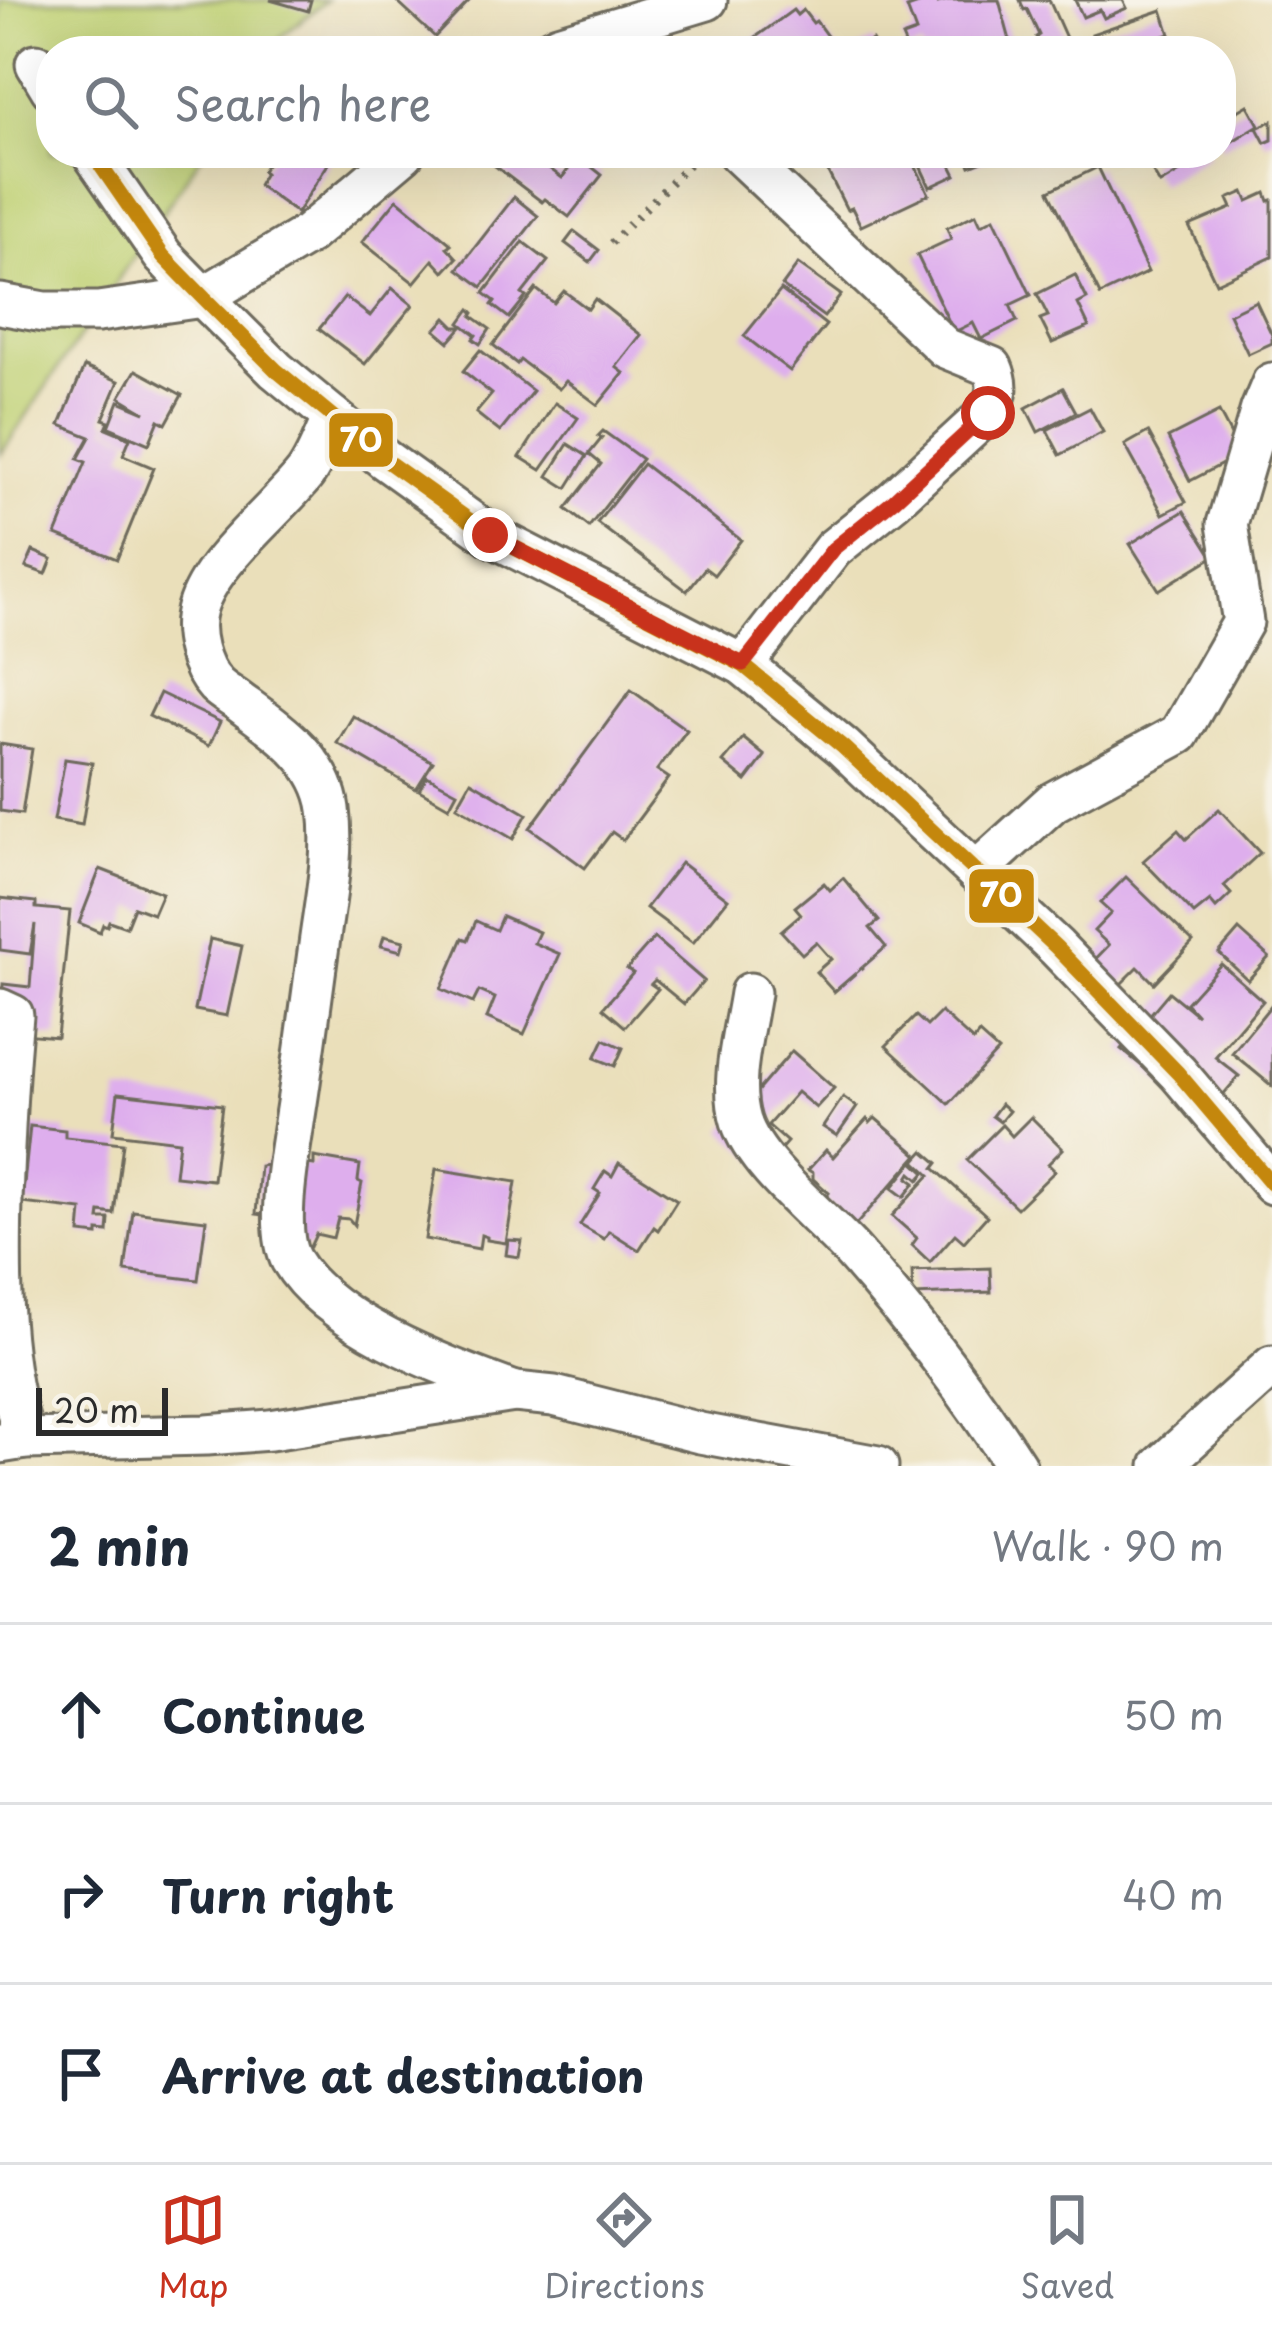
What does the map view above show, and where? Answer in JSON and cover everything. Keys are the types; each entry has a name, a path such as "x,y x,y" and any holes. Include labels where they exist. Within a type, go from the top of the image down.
{"street":[{"path":"637,36 707,0"},
{"path":"102,168 163,256 202,297 276,370 384,459 490,535 743,664 843,747 1056,947 1178,1073 1272,1184"},
{"path":"0,304 44,312 98,312 202,297 307,235 386,168"},
{"path":"743,664 833,549 988,413 999,383 992,368 945,348 753,168"},
{"path":"976,872 1053,802 1179,734 1243,622 1227,524 1272,383"},
{"path":"333,417 309,469 212,578 197,606 194,628 200,656 214,683 305,756 320,778 329,806 329,885 289,1157 285,1246 314,1288 357,1322 476,1378 515,1392 554,1396 700,1433 878,1466"},
{"path":"750,993 737,1090 749,1140 854,1252 961,1384 1016,1466"},
{"path":"0,1009 13,1015 1,1230 3,1338 13,1441 270,1430 515,1392"},
{"path":"1162,1466 1272,1366"}],"path":[{"path":"611,242 685,168"}],"green space":[{"path":"0,0 327,0 282,36 36,36 36,168 193,168 0,455"}],"building":[{"path":"270,0 311,0 308,11"},
{"path":"395,0 470,0 434,36"},
{"path":"930,0 999,0 1009,36 905,36 916,32 907,8"},
{"path":"1020,0 1049,0 1065,36 1038,36"},
{"path":"1075,0 1123,0 1127,8 1104,18 1100,10 1083,17"},
{"path":"793,10 797,15 803,10 827,36 757,36"},
{"path":"1162,10 1170,34 1093,36"},
{"path":"1248,105 1259,125 1236,139 1236,112"},
{"path":"1272,121 1272,140 1265,143 1257,128"},
{"path":"326,168 297,213 258,185 262,171"},
{"path":"498,168 549,168 562,178 569,168 593,168 602,175 569,217 545,199 542,202"},
{"path":"916,168 929,194 861,226 852,208 847,210 827,170"},
{"path":"921,168 952,168 956,175 930,187"},
{"path":"1098,168 1148,272 1100,295 1049,191"},
{"path":"1150,168 1187,168 1160,184"},
{"path":"1244,192 1248,201 1266,193 1272,200 1272,257 1216,283 1189,226 1232,208 1228,199"},
{"path":"514,197 538,216 482,287 458,269"},
{"path":"397,199 451,244 447,247 457,258 444,272 433,260 414,283 362,242"},
{"path":"976,214 981,225 994,218 1031,295 1010,305 1017,321 981,339 973,323 954,332 917,255 951,239 947,228"},
{"path":"574,231 599,250 590,262 565,243"},
{"path":"523,242 548,261 509,318 484,293"},
{"path":"798,264 841,295 824,317 782,286"},
{"path":"1075,275 1087,299 1078,304 1089,327 1052,343 1040,319 1048,316 1037,294"},
{"path":"392,288 413,305 365,364 319,329 345,297 370,316"},
{"path":"536,289 554,303 564,291 588,309 595,299 641,335 616,367 624,373 598,405 566,381 559,389 493,345"},
{"path":"781,290 826,325 790,371 744,336"},
{"path":"1256,301 1272,343 1248,354 1229,314"},
{"path":"470,309 490,329 480,344 460,323"},
{"path":"446,318 462,327 449,342 435,330"},
{"path":"480,350 533,391 500,432 476,413 492,394 463,371"},
{"path":"84,367 119,381 103,419 109,421 106,428 130,438 123,455 154,468 117,559 56,535 86,462 78,459 90,437 60,425"},
{"path":"136,370 182,395 166,424 159,420 149,444 109,427 119,401 145,412 120,397"},
{"path":"1063,388 1076,412 1038,432 1026,408"},
{"path":"555,403 578,418 541,470 520,457"},
{"path":"1090,408 1103,432 1060,455 1047,430"},
{"path":"1219,412 1241,454 1190,481 1168,438"},
{"path":"603,431 642,459 589,527 566,509 601,464 589,454"},
{"path":"1148,432 1186,502 1163,514 1125,445"},
{"path":"568,444 587,456 567,488 548,476"},
{"path":"643,464 741,540 714,575 705,568 687,591 597,523"},
{"path":"1184,511 1213,557 1159,590 1130,544"},
{"path":"33,551 52,559 46,574 26,567"},
{"path":"631,690 687,730 657,770 669,778 623,840 612,832 585,868 530,828"},
{"path":"160,693 220,722 209,746 149,716"},
{"path":"353,716 433,762 416,789 337,743"},
{"path":"743,738 765,756 746,781 723,762"},
{"path":"0,744 32,749 22,814 0,811"},
{"path":"65,759 92,763 82,825 54,820"},
{"path":"427,776 457,792 449,807 419,790"},
{"path":"471,781 527,814 513,839 457,806"},
{"path":"1219,809 1260,853 1224,886 1231,894 1216,908 1210,901 1194,914 1143,861 1178,830 1186,839"},
{"path":"681,863 728,899 693,943 646,908"},
{"path":"100,869 162,893 153,914 134,907 126,927 109,921 100,932 79,923"},
{"path":"1126,877 1193,942 1154,983 1138,967 1108,997 1083,972 1109,945 1094,931 1111,913 1100,903"},
{"path":"843,878 879,921 870,928 886,947 834,992 816,972 831,959 816,942 802,954 781,931 801,914 795,907 824,883 830,890"},
{"path":"0,898 70,911 57,1037 0,1032 3,984 30,987 35,924 30,954 0,950"},
{"path":"502,916 539,932 534,943 560,954 524,1034 487,1018 495,998 479,991 473,1003 441,989 463,938 468,940 476,921 496,930"},
{"path":"1239,930 1269,957 1248,980 1219,953"},
{"path":"384,936 404,941 401,951 381,946"},
{"path":"654,938 704,981 684,1004 655,980 651,984 658,989 625,1027 603,1008 633,973 627,969"},
{"path":"210,939 242,946 227,1016 195,1010"},
{"path":"1221,964 1263,1001 1215,1057 1239,1076 1204,1117 1121,1049 1169,992 1197,1015 1186,1003"},
{"path":"1272,1004 1272,1086 1232,1053"},
{"path":"941,1012 973,1041 979,1034 998,1051 949,1104 886,1046 916,1016 927,1026"},
{"path":"604,1039 623,1048 615,1066 595,1058"},
{"path":"792,1051 834,1088 816,1108 797,1092 768,1125 787,1142 765,1167 723,1131"},
{"path":"118,1093 222,1105 213,1180 175,1176 179,1141 113,1133"},
{"path":"843,1097 857,1107 837,1136 823,1127"},
{"path":"1001,1104 1009,1111 1000,1122 992,1116"},
{"path":"1031,1117 1063,1149 1048,1164 1055,1171 1017,1208 967,1160 1002,1125 1012,1136"},
{"path":"875,1118 918,1155 854,1227 823,1200 829,1193 808,1170 826,1150 833,1157 867,1119 870,1123"},
{"path":"30,1126 65,1130 65,1137 123,1143 114,1214 100,1212 99,1219 109,1219 108,1232 80,1233 82,1210 22,1203"},
{"path":"924,1151 938,1163 934,1168 987,1216 964,1242 955,1234 930,1262 912,1245 917,1238 892,1216 930,1175 915,1161"},
{"path":"314,1157 360,1165 358,1181 362,1183 354,1225 338,1218 333,1238 316,1234 310,1247 273,1243 279,1217 256,1214 260,1166 268,1165 268,1158 314,1165"},
{"path":"913,1162 925,1173 919,1180 911,1173 908,1178 915,1183 904,1197 892,1188"},
{"path":"619,1163 677,1200 639,1250 609,1231 604,1239 580,1225 600,1193 594,1189 605,1171 612,1176"},
{"path":"436,1169 516,1182 506,1243 481,1235 479,1249 425,1239"},
{"path":"133,1211 206,1220 198,1280 125,1271"},
{"path":"508,1240 522,1241 519,1257 506,1255"},
{"path":"990,1268 991,1292 913,1295 912,1271"}],"transit line":[{"name":"70","path":"102,168 163,256 276,370 384,459 490,535 743,665 843,747 1056,947 1178,1073 1272,1184"}],"route":[{"path":"490,535 743,664 833,549 988,413"}]}
